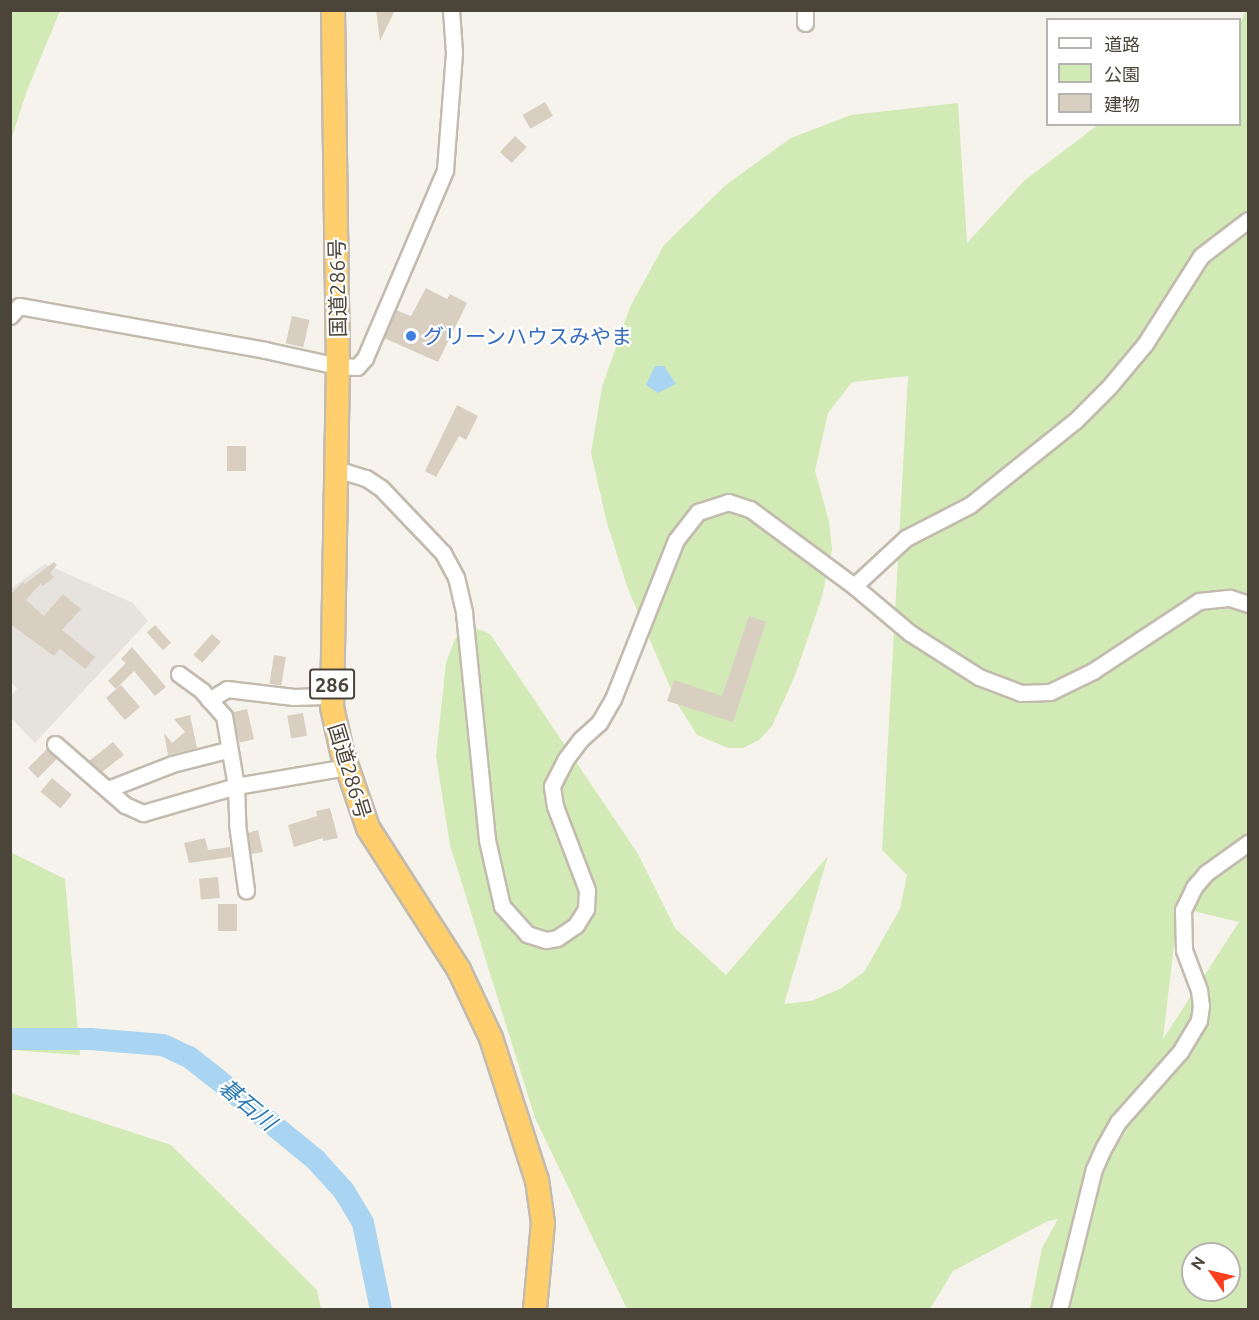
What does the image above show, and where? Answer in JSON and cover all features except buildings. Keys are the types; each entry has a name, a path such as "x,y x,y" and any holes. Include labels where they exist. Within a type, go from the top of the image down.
{"highway":[{"name":"国道286号","path":"333,10 338,366 332,707 347,766 368,828 459,970 491,1038 537,1180 543,1223 535,1310"}],"street":[{"path":"15,311 265,350 338,366 357,366 365,358 445,170 454,52 451,10"},
{"path":"854,586 906,538 970,505 1075,421 1109,387 1144,344 1201,256 1248,220"},
{"path":"336,469 366,478 381,488 443,553 456,577 464,613 488,840 502,906 527,934 546,940 557,938 576,925 586,909 587,890 555,806 552,786 565,760 581,739 599,723 613,699 676,540 698,512 716,504 728,502 750,509 854,586 920,640 979,677 1021,693 1050,692 1093,671 1199,601 1230,598 1248,604"},
{"path":"179,674 202,691 224,716 227,750 236,786 237,824 246,890"},
{"path":"209,700 227,689 294,697 332,696"},
{"path":"55,744 125,805 143,813 236,786 347,766"},
{"path":"108,789 172,764 227,750"},
{"path":"1059,1310 1094,1169 1104,1147 1118,1122 1180,1052 1199,1020 1201,1006 1199,990 1184,950 1183,910 1194,887 1206,873 1248,843"}],"shaded area":[{"path":"45,564 133,603 148,621 35,743 11,718 11,696 17,689 11,681 10,589"}],"green space":[{"path":"11,10 60,11 26,93 11,140"},
{"path":"1245,11 1248,11 1248,1309 1030,1309 1042,1248 1058,1219 1048,1221 953,1271 930,1309 627,1309 535,1118 450,845 436,756 446,663 455,639 466,628 475,628 490,634 638,854 675,928 726,975 828,856 784,1004 811,1001 840,989 864,972 900,909 907,875 882,850 908,376 852,382 828,413 815,471 829,521 832,549 822,597 794,678 772,726 759,740 743,748 728,748 697,735 677,703 628,589 607,523 591,453 602,387 630,307 664,245 727,184 791,138 851,115 958,103 967,243 1025,180 1097,126 1241,126 1241,22","holes":["1177,907 1239,922 1163,1039"]},
{"path":"10,852 65,879 80,1055 11,1050"},
{"path":"11,1093 171,1145 317,1290 321,1309 11,1309"}],"water":[{"path":"655,366 664,366 676,384 658,393 646,385"}],"waterway":[{"name":"碁石川","path":"10,1039 90,1039 163,1045 189,1057 315,1159 344,1191 363,1223 381,1310"}],"place":[{"name":"グリーンハウスみやま","path":"411,336"}]}
